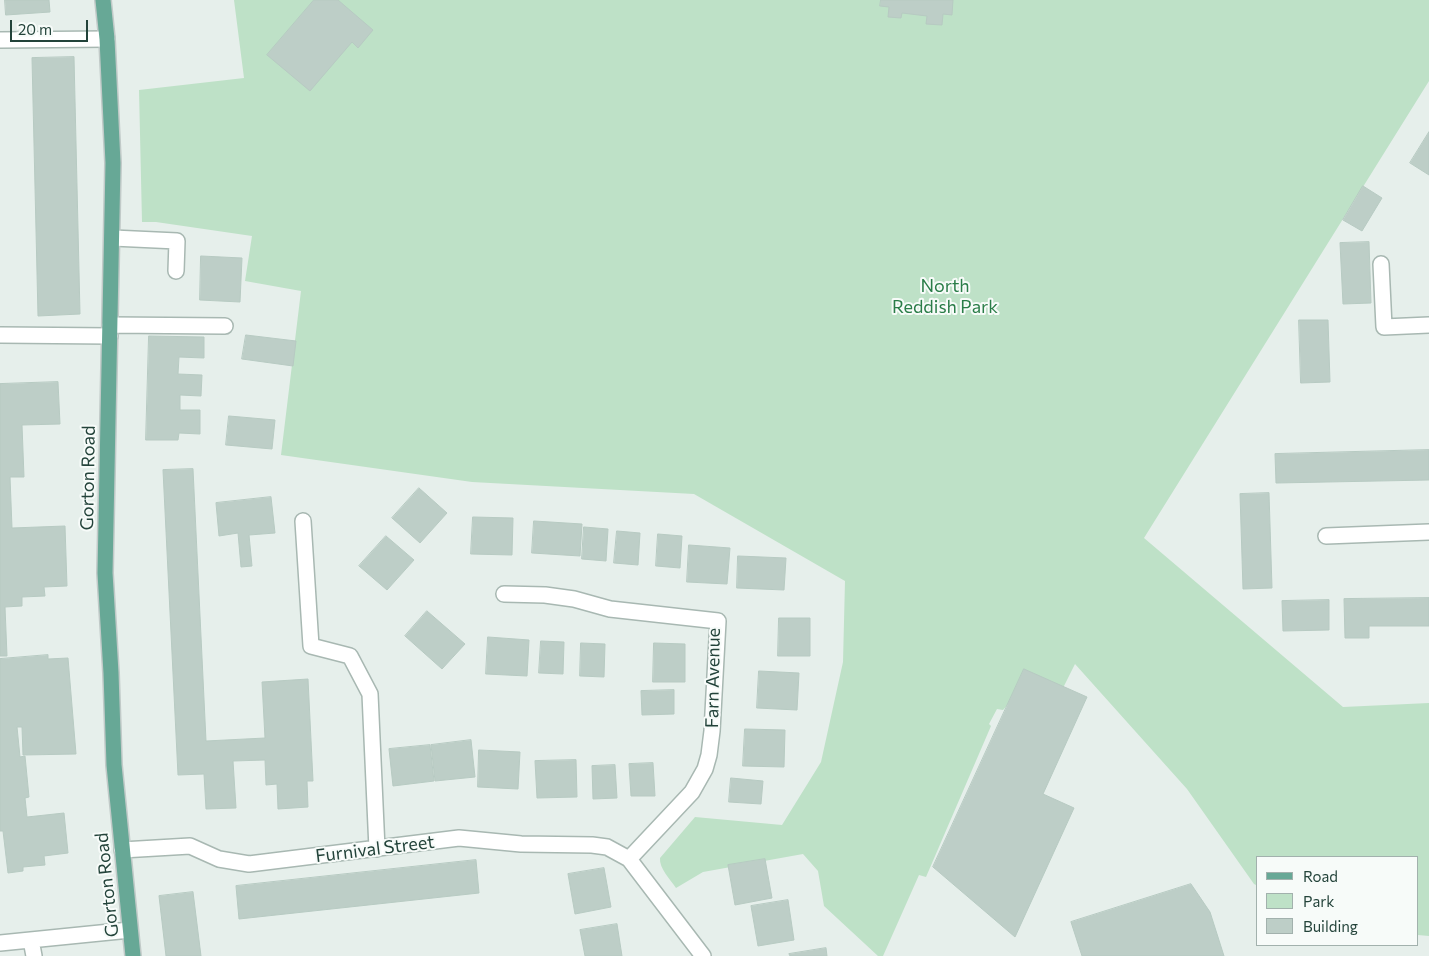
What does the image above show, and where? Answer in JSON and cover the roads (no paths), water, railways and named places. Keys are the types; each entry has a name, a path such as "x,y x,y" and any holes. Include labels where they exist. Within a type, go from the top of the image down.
{"main road":[{"name":"Gorton Road","path":"103,0 107,39 113,163 105,573 114,765 133,956"}],"street":[{"path":"0,40 107,39"},
{"path":"112,238 177,241 176,271"},
{"path":"1381,264 1384,327 1429,325"},
{"path":"0,336 225,326"},
{"path":"303,521 311,646 350,656 370,694 377,849"},
{"path":"1326,536 1429,532"},
{"name":"Farn Avenue","path":"504,594 545,595 574,599 610,609 718,621 712,731 705,769 692,792 629,859"},
{"name":"Furnival Street","path":"122,850 190,846 219,858 249,864 459,838 521,844 592,845 607,847 629,859"},
{"path":"629,859 703,956"},
{"path":"0,943 130,930"},
{"path":"31,940 34,956"}],"park label":[{"name":"North Reddish Park","path":"945,296"}]}
